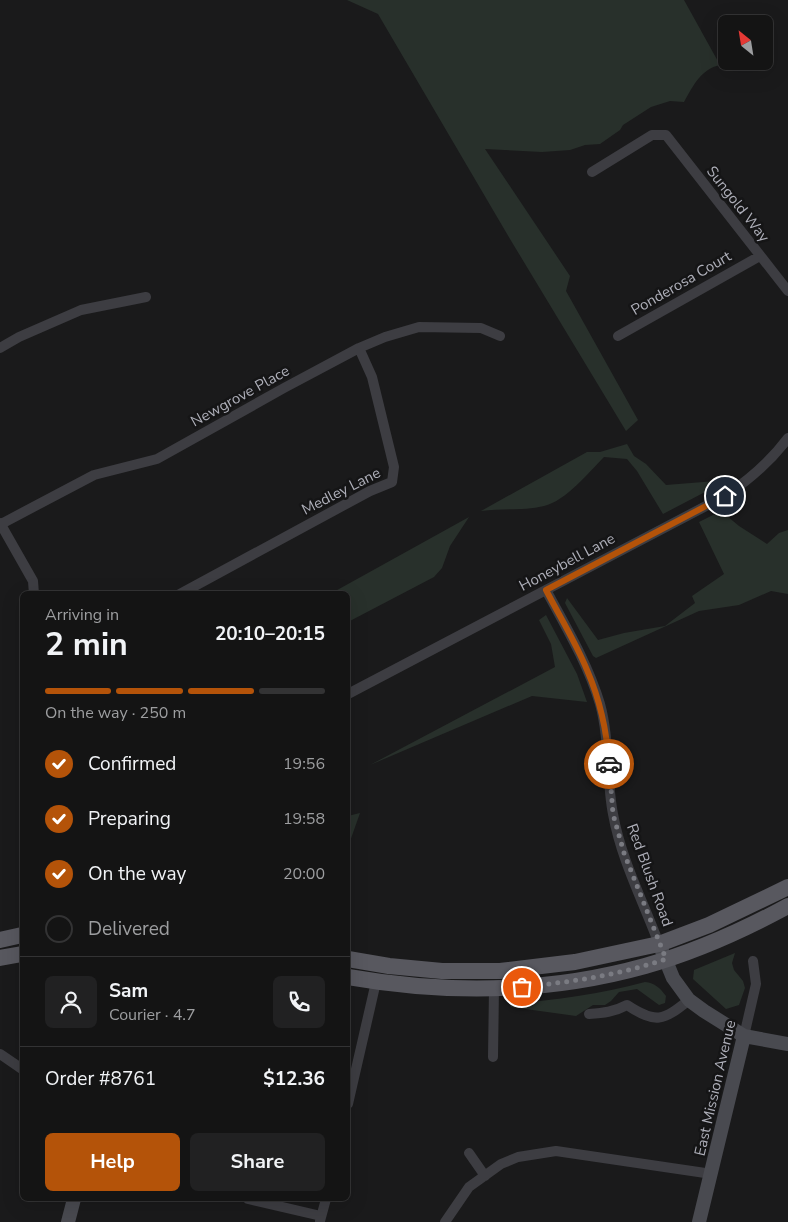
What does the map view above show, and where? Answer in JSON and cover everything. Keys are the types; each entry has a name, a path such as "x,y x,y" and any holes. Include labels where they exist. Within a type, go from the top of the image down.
{"main road":[{"path":"350,959 389,966 442,971 500,971 575,962 658,944 709,925 788,886"},
{"path":"350,977 425,987 522,987 576,981 630,970 691,951 747,928 788,906"},
{"path":"0,940 20,935"},
{"path":"658,944 673,978 689,1000 709,1015 744,1036 788,1044"},
{"path":"0,958 20,954"},
{"name":"East Mission Avenue","path":"699,1222 744,1036"},
{"path":"68,1222 73,1201"}],"street":[{"name":"Sungold Way","path":"592,172 652,135 666,135 788,291"},
{"name":"Ponderosa Court","path":"618,336 760,256"},
{"path":"0,348 19,337 81,310 146,297"},
{"name":"Newgrove Place","path":"0,524 94,475 157,459 359,348 385,337 419,327 481,328 500,336"},
{"name":"Medley Lane","path":"186,591 392,482 394,467 372,377 359,348"},
{"name":"Honeybell Lane","path":"350,693 725,496 748,480 776,454 788,438"},
{"path":"0,524 33,580 34,591"},
{"name":"Red Blush Road","path":"546,590 586,666 600,705 607,738 613,814 624,853 658,944"},
{"name":"East Mission Avenue","path":"744,1036 756,984 753,961"},
{"path":"350,1095 376,982"},
{"path":"493,1057 494,988"},
{"path":"589,1014 616,1011 627,1005 640,1014 661,1019 689,1000"},
{"path":"0,1054 20,1068"},
{"path":"445,1222 469,1187 501,1164 518,1158 556,1151 712,1174"},
{"path":"469,1153 485,1176"},
{"path":"255,1201 320,1219 325,1201"}],"shaded area":[{"path":"347,0 684,0 718,61 718,66 703,74 694,84 684,102 670,101 651,107 623,125 620,130 600,144 585,145 570,150 542,152 485,149 570,276 566,291 638,420 626,431 510,239 378,14"},
{"path":"627,444 634,456 646,464 666,485 728,480 663,514 637,471 627,459 604,457 577,485 552,503 529,508 481,511 587,452 600,452"},
{"path":"721,511 739,526 767,544 779,533 788,530 788,594 771,591 739,605 699,611 596,658 593,656 565,603 567,598 598,640 624,633 665,626 695,603 692,596 724,574 699,522"},
{"path":"469,517 450,546 442,568 434,577 350,621 350,591 335,591"},
{"path":"546,615 577,674 587,702 532,696 370,765 555,667 551,644 539,620"},
{"path":"360,813 350,841 350,816"},
{"path":"735,953 732,963 734,970 743,981 745,988 739,1005 726,1009 693,979 694,970"},
{"path":"645,982 654,985 662,991 666,996 665,1003 659,1005 637,989 619,992 605,1005 593,1005 576,1016 511,1007 510,1004 578,996"}],"way so far":[{"path":"522,987 576,981 647,966 666,959 658,944 624,853 613,814 609,764"}],"route":[{"path":"609,764 607,738 600,705 588,671 546,590 725,496"}]}
